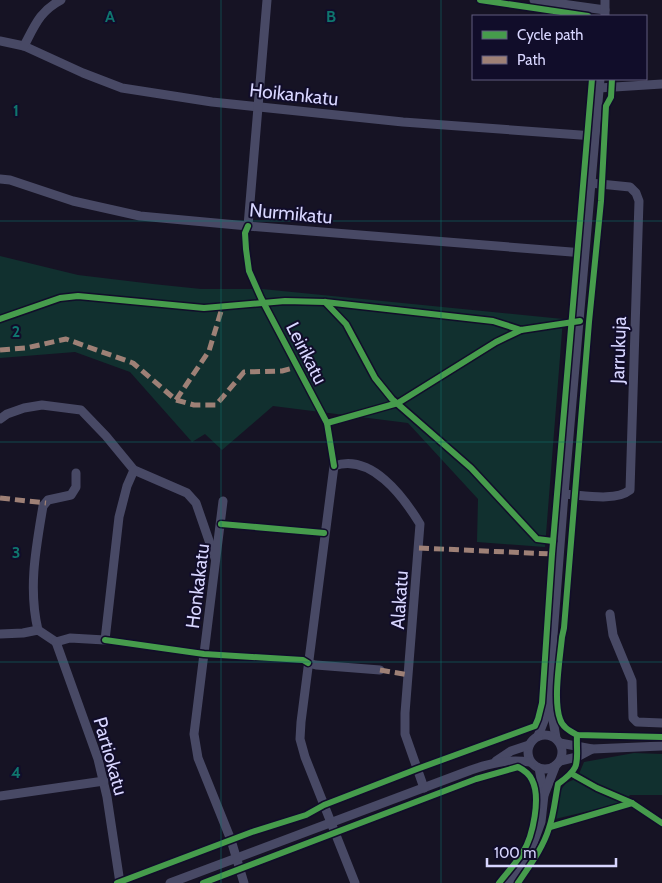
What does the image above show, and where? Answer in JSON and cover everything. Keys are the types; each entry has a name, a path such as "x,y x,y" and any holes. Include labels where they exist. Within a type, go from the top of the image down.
{"street":[{"path":"24,46 40,16 61,0"},
{"path":"248,226 267,0"},
{"path":"534,0 605,13 605,0"},
{"name":"Hoikankatu","path":"0,41 24,46 83,73 122,88 212,102 403,122 594,136"},
{"path":"170,883 494,762 511,751 529,745 538,736 549,708 552,636 599,83 662,84"},
{"name":"Nurmikatu","path":"0,179 10,180 73,201 140,216 584,253"},
{"name":"Jarrukuja","path":"564,494 614,497 624,495 630,490 639,201 636,193 630,186 590,183"},
{"path":"0,419 7,414 24,408 42,406 81,410 106,436 134,470 188,493 196,502 216,561"},
{"name":"Alakatu","path":"308,663 334,466 341,463 364,466 386,479 410,508 420,524 405,734 424,788"},
{"path":"0,634 24,633 38,630 56,642 70,638 105,640 120,517 127,486 134,470"},
{"path":"38,630 33,599 33,567 43,506 48,500 71,495 76,487 76,473"},
{"name":"Honkakatu","path":"223,501 194,734 198,758 231,840 244,883"},
{"path":"610,614 613,635 632,681 633,718 637,722 662,723"},
{"name":"Partiokatu","path":"56,642 98,759 104,781 120,883"},
{"path":"355,883 300,739 308,663 380,670"},
{"path":"508,883 532,849 541,822 544,796 562,756 549,708"},
{"path":"538,736 547,734 558,740 592,750 662,746"},
{"path":"529,745 530,762"},
{"path":"539,768 557,764 592,750"},
{"path":"494,762 514,760 530,762 539,768 544,796"},
{"path":"0,796 104,781"}],"green space":[{"path":"0,256 78,275 153,284 201,289 262,289 563,319 545,547 477,542 478,499 408,423 273,406 222,450 205,434 192,442 130,372 75,352 0,358"},
{"path":"634,753 662,754 662,795 630,795 622,803 555,819 560,791 566,783 573,780 579,774 584,762"}],"marked path":[{"path":"176,400 209,351 222,308"},
{"path":"0,350 26,348 66,339 133,363 176,400 194,405 216,405 244,372 282,371 297,367"},
{"path":"0,498 46,503"},
{"path":"419,548 552,554"},
{"path":"380,670 409,675"}],"cycle path":[{"path":"480,0 581,15"},
{"path":"117,883 252,832 306,815 324,805 535,726 542,703 552,554 592,80"},
{"path":"612,80 611,97 606,106 601,201 557,701 561,722 577,735 662,737"},
{"name":"Leirikatu","path":"248,226 245,233 249,271 261,298 327,423 334,466"},
{"path":"0,319 60,298 78,296 204,308 285,301 325,302 493,321 521,330 580,321"},
{"path":"325,302 346,324 375,378 392,399 471,468 537,539 553,541"},
{"path":"327,423 398,403 496,342 521,330"},
{"path":"221,524 324,533"},
{"path":"105,640 204,654 303,660 308,663"},
{"path":"518,883 536,856 546,835 552,817 558,784 575,768 577,735"},
{"path":"203,883 476,779 518,767 529,775 535,787 535,816 527,845 499,883"},
{"path":"572,774 597,788 632,803 662,823"},
{"path":"550,827 632,803"}]}
